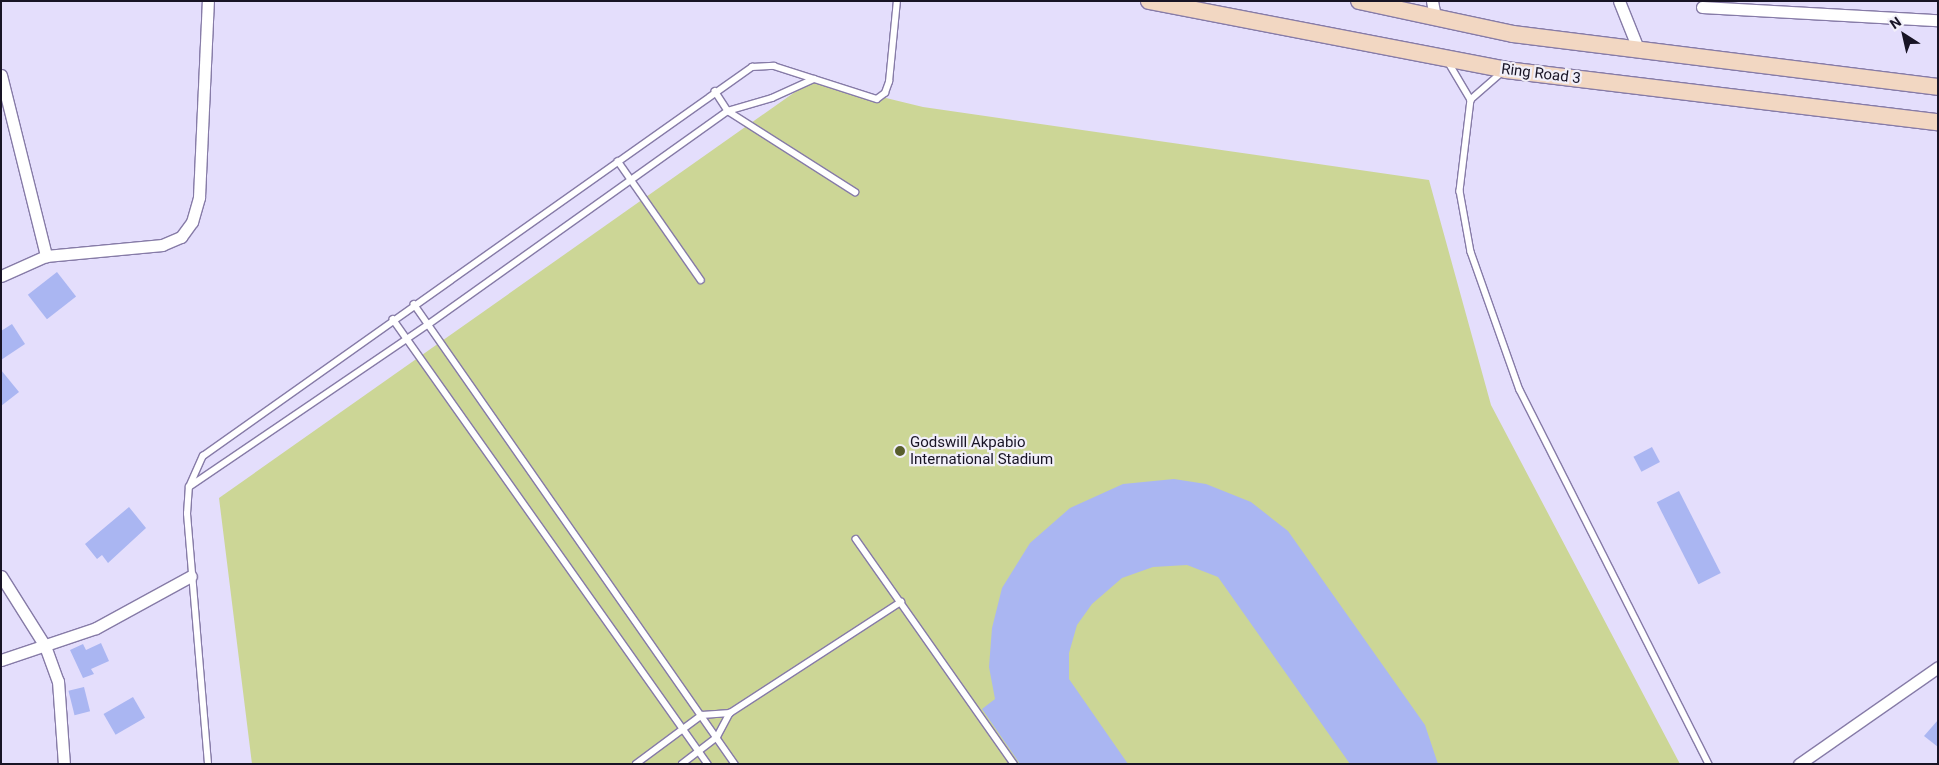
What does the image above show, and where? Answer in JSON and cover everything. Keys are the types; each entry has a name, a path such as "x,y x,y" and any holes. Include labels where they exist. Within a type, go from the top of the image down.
{"main road":[{"name":"Ring Road 3","path":"1149,1 1448,61 1506,70 1938,122"},
{"path":"1359,1 1433,9 1513,34 1938,87"}],"street":[{"path":"1,276 46,256 162,245 181,237 192,222 199,197 208,1"},
{"path":"1619,1 1639,51"},
{"path":"1702,7 1938,20"},
{"path":"1,75 46,256"},
{"path":"1,576 45,646 58,681 64,764"},
{"path":"1,660 96,628 191,576"},
{"path":"1799,764 1938,667"}],"lane":[{"path":"208,764 191,576 189,487 203,456 414,304 715,91 752,67 774,66 877,99 886,93 897,1"},
{"path":"1448,61 1471,100 1460,191 1471,252 1517,381 1709,764"},
{"path":"1471,100 1506,70"},
{"path":"189,487 429,324 728,111 772,98 814,79"},
{"path":"715,91 728,111 855,192"},
{"path":"618,161 701,280"},
{"path":"414,304 735,764"},
{"path":"393,319 708,764"},
{"path":"856,539 1014,764"},
{"path":"682,764 716,737 730,713 901,602"},
{"path":"636,764 702,715 730,713"}],"green space":[{"name":"Godswill Akpabio International Stadium","path":"812,80 923,107 1429,180 1491,405 1680,764 252,764 219,498"}],"building":[{"path":"57,272 76,296 47,319 28,295"},
{"path":"12,324 25,344 1,360 1,331"},
{"path":"1,370 19,392 1,406"},
{"path":"1652,447 1660,462 1641,472 1633,457"},
{"path":"1174,479 1206,484 1251,502 1288,531 1425,725 1438,764 1350,764 1218,577 1187,565 1153,567 1122,578 1092,604 1077,625 1069,653 1069,679 1128,764 1020,764 982,709 995,699 989,667 992,628 1002,588 1030,543 1070,508 1123,484"},
{"path":"1679,491 1721,573 1698,584 1657,502"},
{"path":"129,507 146,528 108,563 102,555 97,559 85,544"},
{"path":"101,643 109,661 91,669 94,674 83,678 70,650 83,644 86,650"},
{"path":"84,687 90,711 75,715 68,691"},
{"path":"133,697 145,718 116,735 104,714"},
{"path":"1938,720 1938,747 1924,736"}],"place":[{"name":"Godswill Akpabio International Stadium","path":"900,451"}]}
